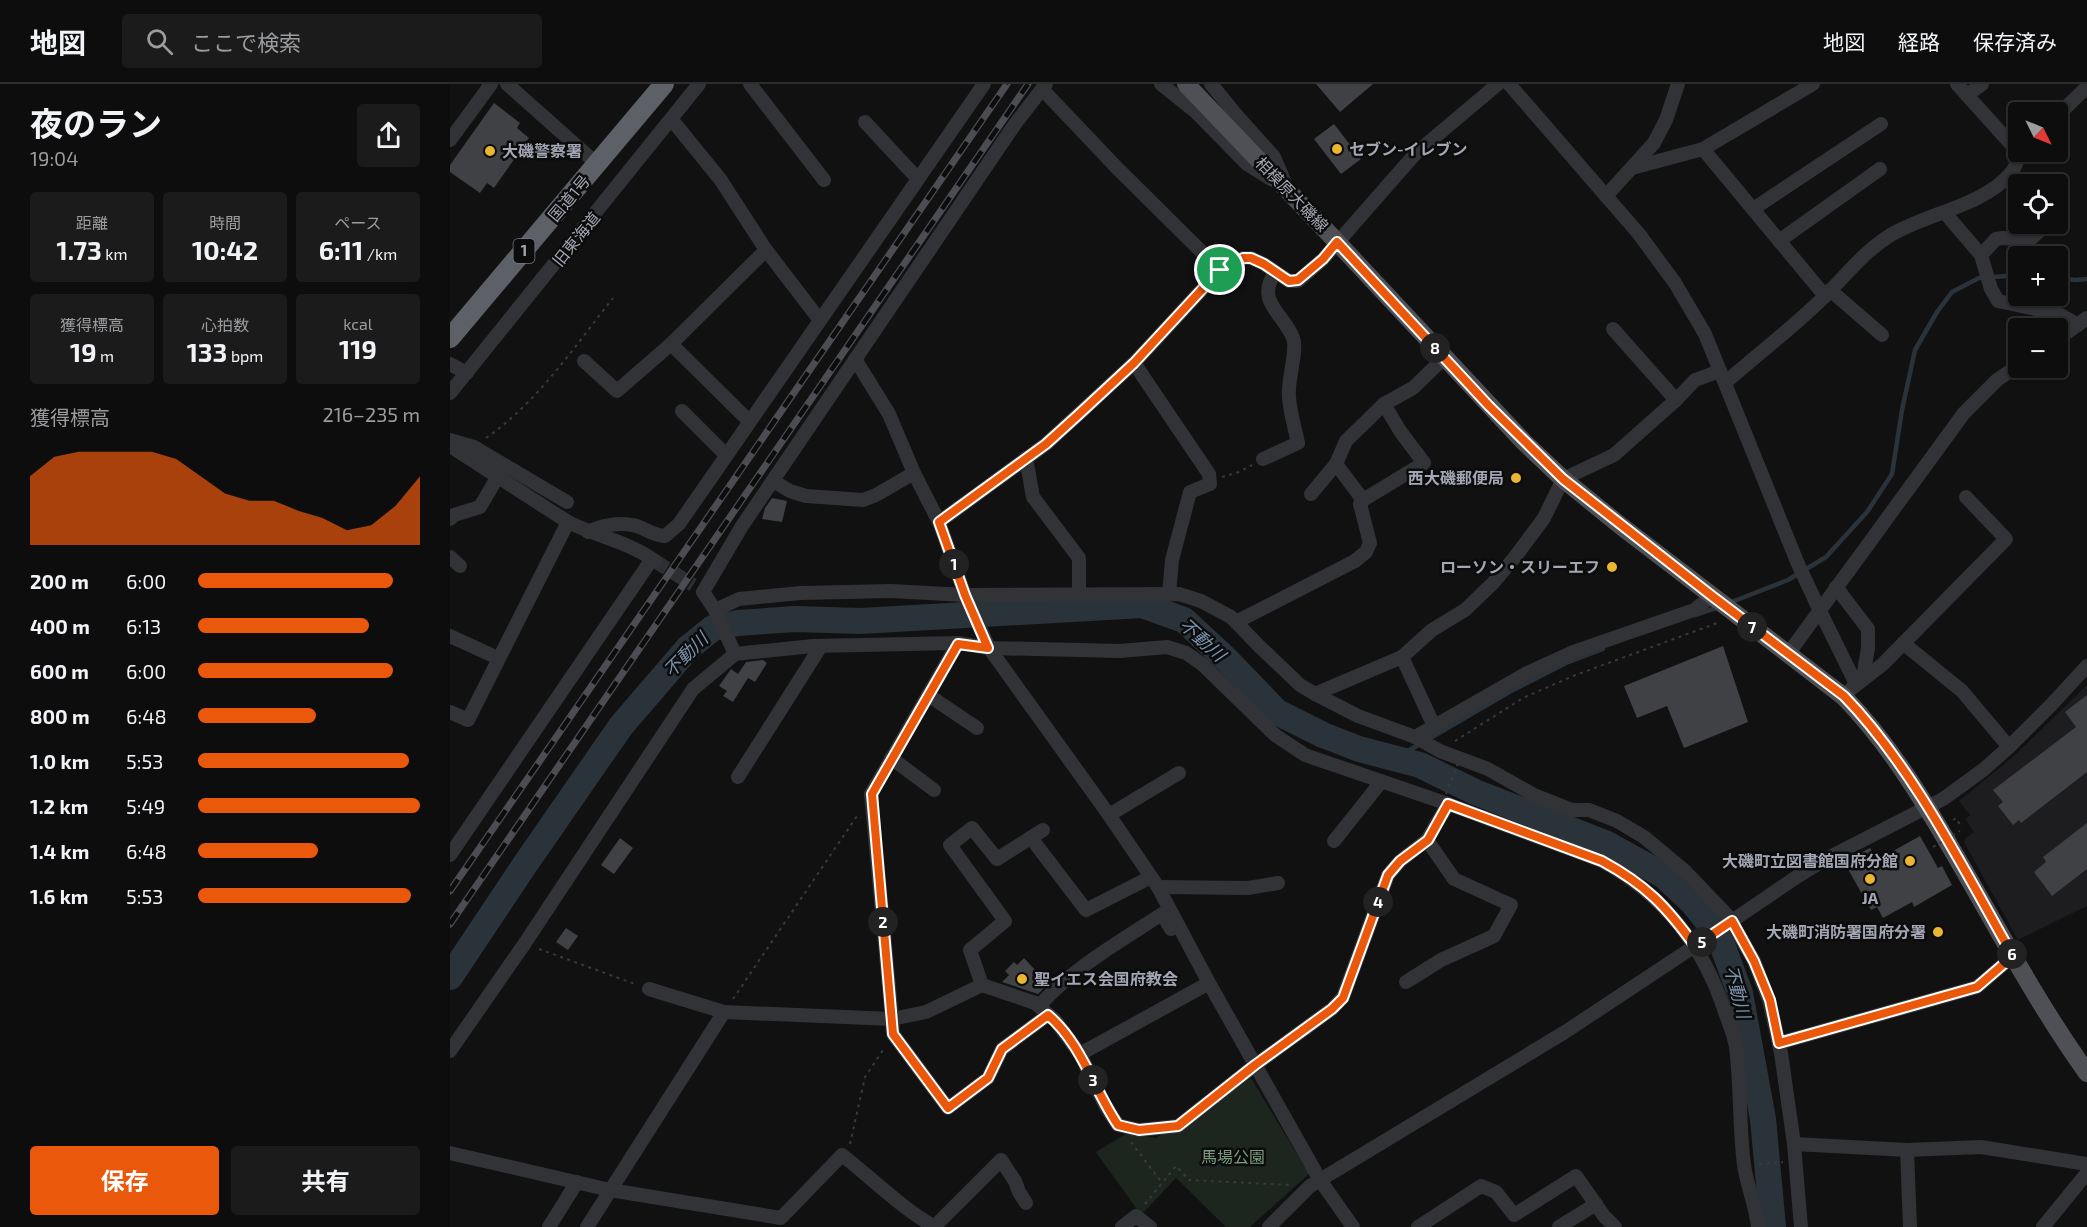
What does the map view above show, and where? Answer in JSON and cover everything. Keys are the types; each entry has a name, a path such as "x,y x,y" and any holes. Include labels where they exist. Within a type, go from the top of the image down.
{"highway":[{"name":"国道1号","path":"450,338 664,84"}],"main road":[{"name":"相模原大磯線","path":"1186,84 1524,442 1563,479 1788,654 1854,686 1867,722 1928,808 2056,1028 2087,1073"}],"street":[{"path":"450,140 491,84"},
{"path":"507,84 597,164"},
{"name":"旧東海道","path":"450,393 699,84"},
{"path":"750,84 824,180"},
{"path":"588,532 600,526 633,525 654,536 665,536 679,524 984,84"},
{"path":"1161,84 1196,112 1247,164 1288,190"},
{"path":"1211,84 1275,157 1288,190"},
{"path":"939,522 1026,458 1070,422 1134,363 1220,270 1243,258 1251,258 1289,281 1298,280 1323,259 1416,153 1498,84"},
{"path":"1509,84 1658,258 1705,334 1798,564 1854,686"},
{"path":"1606,196 1654,143 1666,120 1678,84"},
{"path":"1632,168 1703,149 1813,84"},
{"path":"1957,84 2008,139"},
{"path":"1967,95 1982,84"},
{"path":"735,654 715,610 698,589 722,559 855,359 1016,124 1044,87 1118,169 1220,270"},
{"path":"2068,105 2087,87"},
{"path":"672,120 720,179 766,250 819,319"},
{"path":"865,122 918,179"},
{"path":"1753,209 1881,124"},
{"path":"1703,149 1779,241 1828,293 1882,335"},
{"path":"1315,694 1402,657 1432,630 1465,610 1493,583 1515,557 1544,518 1563,479 1614,455 1695,380 1723,376 1828,293 1850,268 1888,237 1918,221 1945,213 1999,186 2012,172 2017,162"},
{"path":"1779,241 1880,169"},
{"path":"1945,213 1982,255 1991,289 1998,301 2059,314 2082,322"},
{"path":"1982,255 1996,239 2026,240 2036,234"},
{"path":"584,361 617,391 671,344 766,250"},
{"path":"1263,459 1298,443 1288,398 1293,337 1274,310 1268,291 1268,282 1275,273"},
{"path":"2068,332 2082,322"},
{"path":"1612,329 1676,400"},
{"path":"671,344 749,421"},
{"path":"1311,494 1336,464 1346,441 1384,404 1413,387 1444,358"},
{"path":"855,359 889,414 914,473 939,522 965,595 988,648 1109,815 1154,882 1255,1065 1315,1183 1353,1227"},
{"path":"1134,363 1213,477 1210,484 1190,492 1172,560 1168,594"},
{"path":"450,364 467,374"},
{"path":"1788,654 1964,413 1997,380 2008,372"},
{"path":"1236,622 1355,561 1366,552 1370,543 1360,504 1424,463 1384,404"},
{"path":"682,411 726,455"},
{"path":"450,440 474,447 567,502"},
{"path":"450,446 568,522 588,532 618,542 653,560 533,731 450,855"},
{"path":"1026,458 1034,497 1079,558 1079,595"},
{"path":"1336,464 1363,500"},
{"path":"773,481 790,491 806,496 863,500 914,473"},
{"path":"450,519 454,515 480,507 498,476"},
{"path":"1854,686 1883,664 2006,539 1966,497"},
{"path":"450,712 468,720 568,522"},
{"path":"1836,586 1868,629 1868,648 1854,686"},
{"path":"715,610 739,599 763,595 891,591 965,595 1179,594 1201,601 1231,617 1300,685 1315,694 1358,716 1415,737 1440,751 1488,769 1534,795 1572,810 1589,810 1644,837 1686,872 1730,923 1754,961 1770,1000 1779,1043 1794,1144 1801,1227"},
{"path":"1415,737 1527,673 1574,652 1694,610 1712,596"},
{"path":"450,636 498,658"},
{"path":"1903,643 1962,691 2009,747"},
{"path":"958,644 872,794 893,1034 948,1108 988,1078 1002,1049 1044,1010 1057,986 1079,969 1162,914 1176,938 1187,942"},
{"path":"450,1051 525,943 693,689 735,654 820,646 958,644 988,648 1120,651 1167,647 1186,653 1202,664 1275,735 1305,755 1381,782 1447,799 1602,861 1620,871 1657,899 1700,943 1736,1045 1744,1165 1758,1227"},
{"path":"738,777 820,646"},
{"path":"1402,657 1434,726"},
{"path":"1269,1227 1315,1183 1565,1032 1826,859 1928,808 1983,770 2009,747 2087,666"},
{"path":"928,695 977,728"},
{"path":"891,758 934,790"},
{"path":"1109,815 1179,773"},
{"path":"1334,842 1381,782"},
{"path":"649,989 724,1012 892,1019 926,1012 982,985 1035,1003 1055,1020 1080,1054 1106,1107 1118,1125 1139,1130 1178,1126 1255,1065 1332,1009 1343,998 1388,875 1400,861 1428,840 1447,799"},
{"path":"982,985 970,950 1005,921 950,845 972,828 997,858 1043,830"},
{"path":"1031,838 1086,910 1154,882 1248,888 1278,883"},
{"path":"1406,982 1442,960 1494,936 1511,905 1454,879 1428,840"},
{"path":"1779,1043 1977,987 2013,956"},
{"path":"1080,1054 1209,983"},
{"path":"587,1227 724,1012"},
{"path":"1794,1144 1907,1150 1981,1147 2087,1164"},
{"path":"1907,1150 1910,1227"},
{"path":"450,1153 610,1190 786,1223 842,1155 913,1214 934,1227 998,1154 1026,1203"},
{"path":"2043,1227 2087,1173"},
{"path":"1418,1227 1481,1186 1496,1192 1514,1215 1576,1176 1615,1227"},
{"path":"549,1227 577,1182"},
{"path":"1559,1227 1596,1204"},
{"path":"1122,1227 1136,1216 1150,1227"}],"path":[{"path":"474,447 511,421 552,376 613,298"},
{"path":"1213,477 1239,472 1263,459"},
{"path":"1440,751 1523,698 1573,676 1736,615"},
{"path":"1447,799 1460,758"},
{"path":"724,1012 872,794"},
{"path":"1953,812 1962,828"},
{"path":"1933,847 1960,831 1953,819 1956,818"},
{"path":"525,943 649,989"},
{"path":"847,1159 865,1077 893,1034"},
{"path":"1118,1125 1162,1183"},
{"path":"1744,1165 1795,1161"},
{"path":"1136,1216 1176,1166 1189,1180 1315,1183"}],"shaded area":[{"path":"2087,685 2087,906 2018,940 1964,842 1974,832 1965,819 1970,815 1959,801 2014,756"}],"green space":[{"name":"馬場公園","path":"1251,1078 1309,1174 1250,1227 1226,1227 1176,1178 1141,1215 1096,1152 1127,1133 1156,1138"}],"building":[{"path":"1316,84 1373,84 1340,112"},
{"name":"大磯警察署","path":"494,103 520,123 517,128 529,138 494,188 487,183 480,193 450,172 450,165"},
{"name":"セブン-イレブン","path":"1334,124 1361,159 1341,174 1314,139"},
{"path":"772,498 787,501 782,522 762,519 765,508"},
{"path":"1723,646 1748,722 1684,748 1667,706 1637,718 1624,686"},
{"path":"763,660 767,663 755,682 748,678 733,702 723,696 727,691 719,686 731,669 738,674 746,662"},
{"path":"2087,695 2087,772 2021,823 2019,820 2013,825 1998,806 2003,802 1993,790 2076,727 2065,712"},
{"path":"2087,823 2087,869 2052,896 2034,872 2046,862 2043,857"},
{"path":"1920,836 1938,868 1942,866 1952,885 1914,907 1912,902 1883,918 1877,907 1871,910 1844,862 1870,848 1877,860"},
{"path":"620,838 633,848 614,874 601,865"},
{"path":"566,928 578,936 568,950 556,942"},
{"name":"聖イエス会国府教会","path":"1024,958 1036,971 1032,974 1045,987 1038,994 1002,982 1009,975 1005,971 1014,962 1017,965"}],"waterway":[{"path":"1729,603 1788,580 1826,557 1867,512 1892,474 1902,410 1915,350 1937,312 1952,292 1979,278 2008,276"},
{"path":"2068,279 2087,279"},
{"name":"不動川","path":"450,977 621,726 688,648 713,628 738,623 795,619 860,621 1142,605 1184,620 1226,659 1277,712 1323,735 1359,749 1420,765 1475,792 1605,843 1663,875 1692,902 1708,922 1723,947 1740,993 1763,1119 1773,1227"},
{"path":"1695,615 1719,607"},
{"path":"1427,740 1511,691 1566,663 1603,649"},
{"path":"1394,759 1420,744"}],"tunnel":[{"path":"655,561 693,585"}],"railway":[{"path":"450,891 1007,84"},
{"path":"450,924 1028,84"}],"place":[{"name":"セブン-イレブン","path":"1337,149"},
{"name":"大磯警察署","path":"490,151"},
{"name":"西大磯郵便局","path":"1516,478"},
{"name":"ローソン・スリーエフ","path":"1612,567"},
{"name":"大磯町立図書館国府分館","path":"1910,861"},
{"name":"JA","path":"1870,879"},
{"name":"大磯町消防署国府分署","path":"1938,932"},
{"name":"聖イエス会国府教会","path":"1022,979"}],"route":[{"path":"1337,242 1489,406 1563,479 1844,696 1884,744 1928,808 2013,956 1977,987 1779,1043 1770,1000 1754,961 1732,921 1695,946 1677,920 1657,899 1620,871 1602,861 1448,804 1428,840 1400,861 1388,875 1343,998 1332,1009 1255,1065 1178,1126 1139,1130 1118,1125 1106,1107 1080,1054 1055,1020 1048,1015 1002,1049 988,1078 948,1108 893,1034 872,794 958,644 988,648 965,595 939,522 1046,444 1134,363 1220,270 1243,258 1251,258 1289,281 1298,280 1323,259 1337,242"}]}
